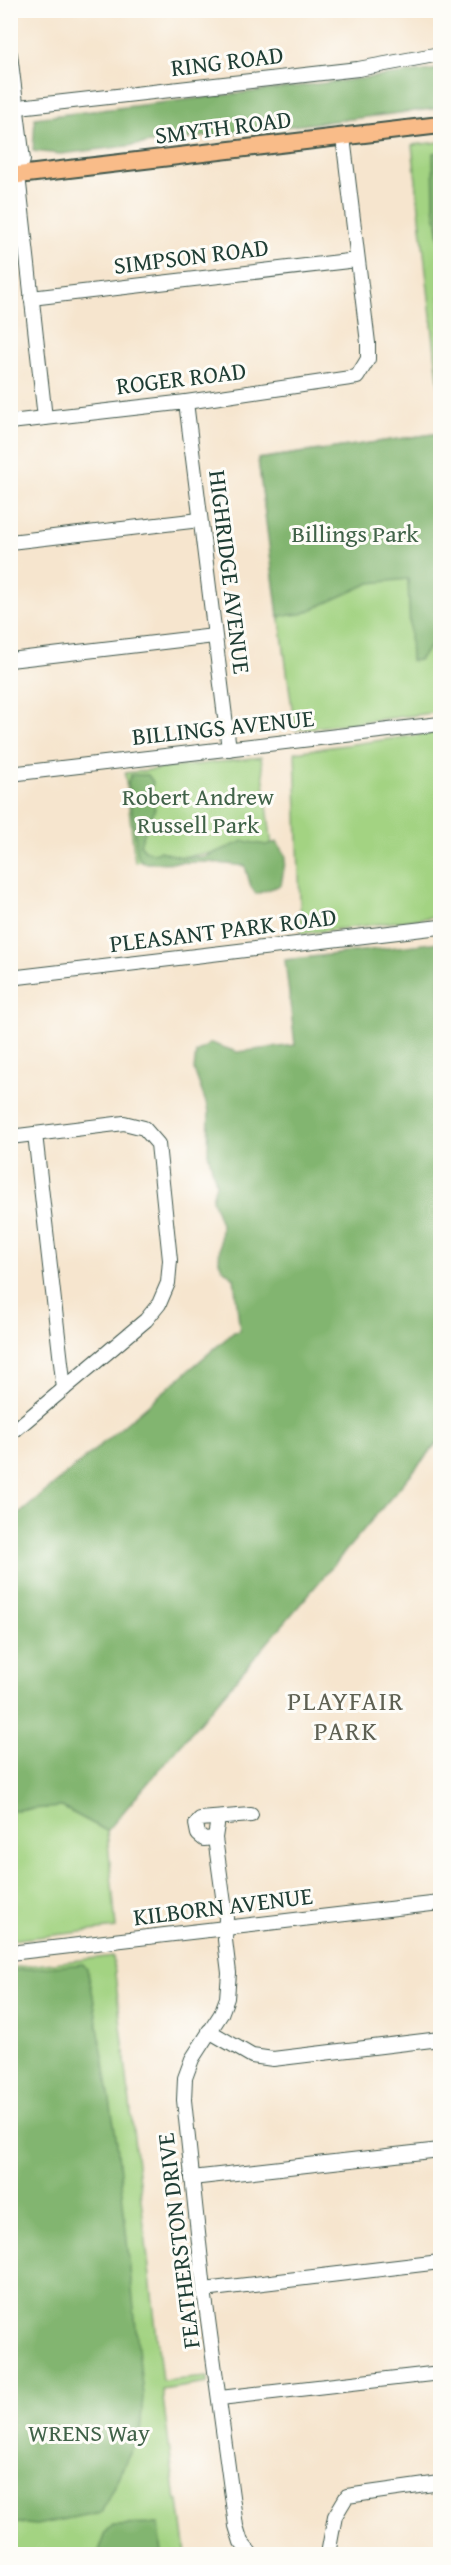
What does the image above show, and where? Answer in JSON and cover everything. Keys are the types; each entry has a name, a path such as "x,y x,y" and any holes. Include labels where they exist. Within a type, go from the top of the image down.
{"main road":[{"name":"SMYTH ROAD","path":"13,170 441,125"}],"street":[{"path":"10,54 14,108 23,160 13,170 45,418"},
{"name":"RING ROAD","path":"14,108 366,68 441,54"},
{"path":"343,137 357,260"},
{"name":"SIMPSON ROAD","path":"31,298 357,260"},
{"name":"ROGER ROAD","path":"10,422 186,402 357,377 368,359 368,351 357,260"},
{"name":"HIGHRIDGE AVENUE","path":"186,402 229,748"},
{"path":"10,542 200,520"},
{"path":"10,660 214,636"},
{"name":"BILLINGS AVENUE","path":"10,774 441,724"},
{"name":"PLEASANT PARK ROAD","path":"10,978 441,927"},
{"path":"10,1137 124,1122 144,1128 158,1144 170,1260 168,1283 159,1304 146,1320 10,1434"},
{"path":"35,1134 64,1389"},
{"path":"215,1838 201,1838 196,1824 205,1817 251,1815"},
{"name":"FEATHERSTON DRIVE","path":"218,1818 215,1838 229,1973 227,1998 221,2014 192,2059 185,2079 184,2100 204,2290 236,2526 241,2542 251,2554"},
{"name":"KILBORN AVENUE","path":"10,1953 441,1903"},
{"path":"209,2031 234,2048 252,2056 273,2059 441,2039"},
{"path":"192,2178 441,2150"},
{"path":"204,2290 441,2262"},
{"path":"220,2398 441,2373"},
{"path":"328,2554 335,2516 347,2496 441,2483"}],"green space":[{"path":"440,69 440,108 61,154 33,151 35,118"},
{"path":"440,142 440,397 412,145"},
{"path":"440,152 440,243 434,207 433,153"},
{"name":"Billings Park","path":"440,433 440,712 295,730 258,459"},
{"name":"Billings Park","path":"440,433 440,646 432,644 419,660 411,661 408,579 370,583 302,614 278,616 258,459"},
{"path":"440,732 440,916 301,934 295,752"},
{"name":"Robert Andrew Russell Park","path":"261,757 272,846 135,862 125,773"},
{"path":"131,775 148,775 153,782 150,796 155,808 140,844 145,850 153,853 160,851 181,857 204,857 244,841 266,845 277,842 286,857 281,885 256,894 251,887 245,866 208,862 144,863 138,857 128,783"},
{"path":"440,942 440,1440 107,1831 62,1807 11,1810 11,1521 234,1332 240,1331 234,1278 223,1269 219,1261 221,1224 212,1199 216,1183 208,1153 209,1111 194,1070 196,1053 211,1043 237,1052 295,1045 285,960"},
{"path":"62,1807 107,1831 116,1928 11,1940 11,1810"},
{"name":"WRENS Way","path":"113,1956 162,2381 208,2377 208,2383 162,2390 176,2501 179,2501 186,2554 10,2554 11,1968"},
{"name":"WRENS Way","path":"83,1964 87,1969 92,1990 117,2143 143,2396 140,2433 101,2512 36,2525 10,2522 11,1971"},
{"path":"159,2524 162,2554 98,2554 106,2532 113,2525"}],"district":[{"name":"PLAYFAIR PARK","path":"346,1714"}]}
